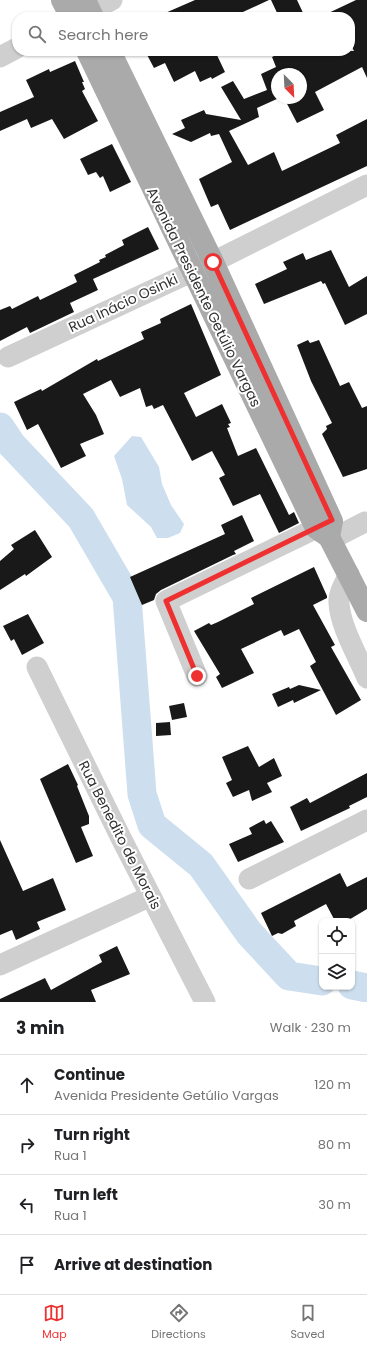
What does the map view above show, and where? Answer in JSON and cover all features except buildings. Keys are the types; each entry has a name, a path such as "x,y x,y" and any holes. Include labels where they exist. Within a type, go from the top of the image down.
{"main road":[{"path":"62,0 83,12"},
{"name":"Avenida Presidente Getúlio Vargas","path":"89,56 191,271 367,611"},
{"name":"Avenida Presidente Getúlio Vargas","path":"112,56 213,262 327,532"}],"street":[{"path":"83,12 112,0"},
{"path":"0,58 12,51"},
{"name":"Rua Inácio Osinki","path":"8,357 213,262 367,185"},
{"path":"197,676 166,601 327,532 365,522"},
{"path":"349,574 341,589 339,602 342,617 367,678"},
{"name":"Rua Benedito de Morais","path":"37,667 204,1002"},
{"path":"249,879 367,820"},
{"path":"0,965 151,896"}],"water":[{"path":"132,436 141,437 159,467 162,484 171,505 184,524 180,533 168,538 157,538 151,527 127,505 122,479 114,456"}],"waterway":[{"path":"0,427 12,445 81,518 127,597 142,794 152,825 201,865 249,933 289,976 319,981"},
{"path":"355,986 367,988"}],"route":[{"path":"197,676 166,601 332,520 213,262"}]}
